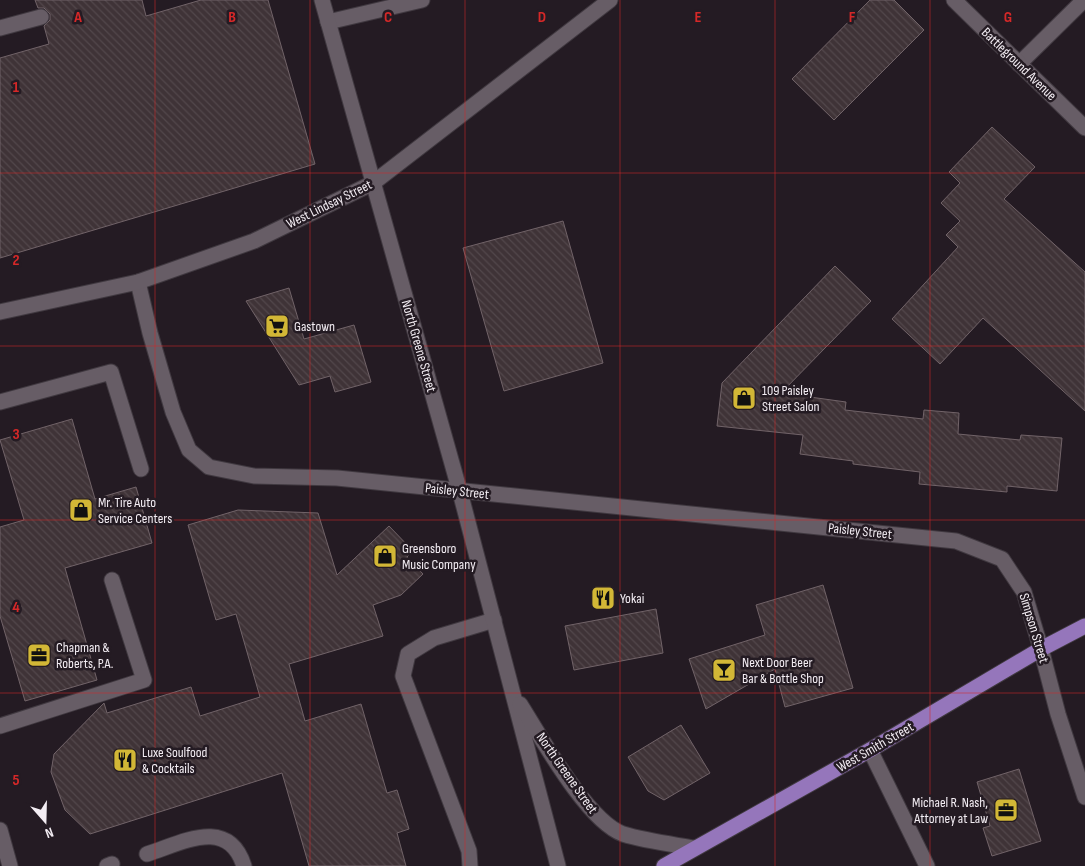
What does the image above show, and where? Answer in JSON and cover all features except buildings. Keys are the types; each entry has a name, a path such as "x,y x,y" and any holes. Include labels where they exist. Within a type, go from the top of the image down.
{"main road":[{"name":"West Smith Street","path":"664,866 870,750 1041,649 1085,626"}],"street":[{"name":"North Greene Street","path":"322,0 460,492 558,866"},
{"path":"328,22 422,0"},
{"name":"West Lindsay Street","path":"0,312 138,282 254,241 374,183 610,0"},
{"name":"Battleground Avenue","path":"954,0 1085,128"},
{"path":"1019,64 1084,0"},
{"path":"0,28 41,17"},
{"name":"Paisley Street","path":"138,282 173,412 189,450 209,467 254,476 337,478 906,536"},
{"path":"0,402 112,372 142,469"},
{"name":"Simpson Street","path":"906,536 956,541 1002,559 1024,592 1058,714 1085,797"},
{"path":"0,726 144,680 112,580"},
{"path":"470,866 470,850 403,676 408,654 434,638 494,620"},
{"name":"North Greene Street","path":"513,693 580,796 599,818 622,833 694,848"},
{"path":"870,750 927,866"},
{"path":"0,830 10,866"},
{"path":"147,854 206,836 213,836 219,837 232,845 241,856 244,866"}],"place":[{"name":"Gastown","path":"277,326"},
{"name":"109 Paisley Street Salon","path":"744,398"},
{"name":"Mr. Tire Auto Service Centers","path":"81,510"},
{"name":"Greensboro Music Company","path":"385,556"},
{"name":"Yokai","path":"603,598"},
{"name":"Chapman & Roberts, P.A.","path":"39,655"},
{"name":"Next Door Beer Bar & Bottle Shop","path":"724,670"},
{"name":"Luxe Soulfood & Cocktails","path":"125,760"},
{"name":"Michael R. Nash, Attorney at Law","path":"1006,810"}]}
